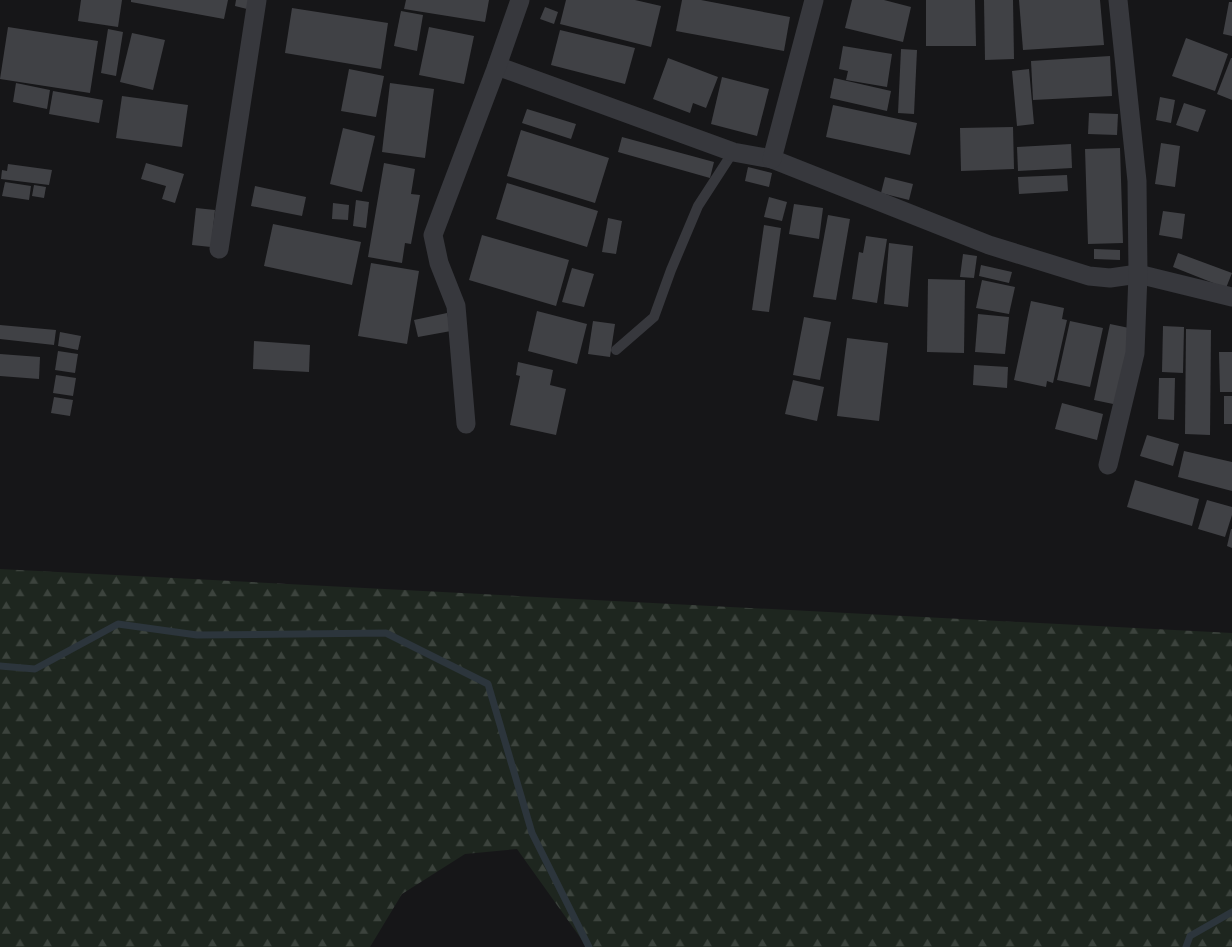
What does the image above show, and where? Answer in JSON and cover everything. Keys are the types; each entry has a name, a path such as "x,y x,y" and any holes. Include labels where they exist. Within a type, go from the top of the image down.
{"street":[{"path":"219,248 257,0"},
{"path":"466,424 456,306 439,263 433,235 520,0"},
{"path":"772,159 814,0"},
{"path":"1108,465 1135,353 1138,274 1137,181 1118,0"},
{"path":"497,66 733,152 772,159 989,245 1088,276 1110,278 1138,274 1232,297"}],"lane":[{"path":"616,350 654,317 671,270 698,206 733,152"}],"green space":[{"path":"0,569 1232,633 1232,947 587,947 517,849 465,854 402,894 370,947 0,947"}],"building":[{"path":"81,0 122,0 118,27 78,21"},
{"path":"131,0 228,0 224,19 131,2"},
{"path":"236,0 249,0 247,9 235,6"},
{"path":"406,0 489,0 485,22 404,9"},
{"path":"566,0 635,0 661,6 651,47 560,24"},
{"path":"682,0 701,0 790,17 784,51 676,31"},
{"path":"852,0 884,0 911,7 903,42 845,28"},
{"path":"926,0 975,0 976,46 926,46"},
{"path":"984,0 1013,0 1014,59 985,60"},
{"path":"1019,0 1100,0 1104,45 1023,50"},
{"path":"1229,2 1232,2 1232,36 1223,34"},
{"path":"545,7 558,12 554,24 540,19"},
{"path":"292,8 388,23 381,69 285,53"},
{"path":"401,11 423,15 417,51 394,46"},
{"path":"8,27 98,41 90,93 0,79"},
{"path":"429,27 474,36 464,84 419,75"},
{"path":"108,29 123,32 116,76 101,73"},
{"path":"560,30 635,48 625,84 551,65"},
{"path":"132,33 165,40 153,90 120,82"},
{"path":"1186,38 1228,54 1215,91 1172,76"},
{"path":"843,46 892,54 887,87 846,80 848,71 839,69"},
{"path":"901,49 917,50 914,114 898,113"},
{"path":"1110,56 1112,96 1033,100 1031,61"},
{"path":"668,58 718,77 706,108 693,103 690,113 653,99"},
{"path":"1232,58 1232,100 1217,94"},
{"path":"349,69 384,76 376,117 341,111"},
{"path":"1029,69 1034,124 1017,126 1012,71"},
{"path":"722,77 769,89 757,136 711,124"},
{"path":"834,78 891,91 887,111 830,98"},
{"path":"16,83 50,90 47,109 13,102"},
{"path":"390,83 434,89 425,158 382,152"},
{"path":"53,91 103,100 99,123 49,114"},
{"path":"122,96 188,105 182,147 116,138"},
{"path":"1160,97 1175,100 1171,123 1156,120"},
{"path":"1184,103 1206,110 1198,132 1176,125"},
{"path":"833,105 917,123 910,155 826,137"},
{"path":"527,109 576,124 571,139 522,123"},
{"path":"1089,113 1118,114 1117,135 1088,134"},
{"path":"1013,127 1014,169 961,171 960,128"},
{"path":"343,128 375,136 362,192 330,184"},
{"path":"521,130 609,158 595,203 507,176"},
{"path":"622,137 714,162 710,178 618,152"},
{"path":"1161,143 1180,146 1175,187 1155,184"},
{"path":"1071,144 1072,168 1018,171 1017,147"},
{"path":"1120,148 1123,243 1088,244 1085,149"},
{"path":"146,163 184,174 175,203 162,199 166,186 141,179"},
{"path":"384,163 415,169 411,194 420,195 411,244 405,243 402,263 368,257"},
{"path":"8,164 52,170 49,185 1,179 2,170 7,171"},
{"path":"748,167 772,173 769,187 745,181"},
{"path":"1067,175 1068,191 1019,194 1018,177"},
{"path":"885,177 913,184 909,200 881,193"},
{"path":"5,182 31,186 29,200 2,196"},
{"path":"507,183 598,211 587,247 496,219"},
{"path":"34,185 46,187 44,198 32,196"},
{"path":"255,186 306,197 302,216 251,206"},
{"path":"769,197 787,202 782,221 764,217"},
{"path":"356,200 369,202 366,228 353,226"},
{"path":"333,203 349,205 348,220 332,219"},
{"path":"794,204 823,208 819,239 789,234"},
{"path":"196,208 215,210 211,247 192,245"},
{"path":"1163,211 1185,214 1182,239 1159,235"},
{"path":"828,215 850,219 836,300 813,297"},
{"path":"608,218 622,221 616,254 602,252"},
{"path":"273,224 361,242 352,285 264,266"},
{"path":"764,225 781,228 769,312 752,310"},
{"path":"482,235 569,260 556,306 469,280"},
{"path":"866,236 887,239 877,303 852,299 859,252 863,253"},
{"path":"889,243 913,246 908,307 884,304"},
{"path":"1094,249 1120,250 1120,260 1094,259"},
{"path":"1178,253 1232,273 1226,288 1173,267"},
{"path":"963,254 977,256 974,278 960,277"},
{"path":"371,263 419,271 407,344 358,336"},
{"path":"981,265 1012,272 1009,283 979,276"},
{"path":"572,268 594,274 584,307 562,302"},
{"path":"928,279 965,280 964,353 927,352"},
{"path":"982,280 1015,287 1009,314 976,308"},
{"path":"1031,301 1064,308 1062,319 1067,320 1053,383 1047,381 1046,387 1014,380"},
{"path":"537,311 587,324 577,364 528,351"},
{"path":"447,313 451,331 418,337 414,320"},
{"path":"978,314 1009,317 1005,354 975,352"},
{"path":"804,317 831,322 820,380 793,375"},
{"path":"593,321 615,324 610,357 588,354"},
{"path":"1070,321 1103,328 1090,387 1057,380"},
{"path":"1110,324 1134,329 1118,405 1094,400"},
{"path":"0,325 56,330 54,345 0,339"},
{"path":"1163,326 1184,327 1183,373 1162,372"},
{"path":"1186,329 1211,330 1210,435 1185,434"},
{"path":"60,332 81,336 78,350 58,346"},
{"path":"847,338 888,343 879,421 837,416"},
{"path":"254,341 310,345 309,372 253,369"},
{"path":"58,351 78,354 75,373 55,370"},
{"path":"1219,352 1232,352 1232,392 1220,392"},
{"path":"0,354 40,357 39,379 0,376"},
{"path":"518,362 553,370 550,385 566,389 556,435 510,425 520,376 516,375"},
{"path":"974,365 1008,367 1007,388 973,385"},
{"path":"56,375 76,378 73,396 53,393"},
{"path":"1159,378 1175,378 1174,420 1158,419"},
{"path":"793,380 824,387 817,421 785,414"},
{"path":"1224,396 1232,396 1232,424 1224,424"},
{"path":"54,397 73,400 70,416 51,413"},
{"path":"1062,403 1103,414 1097,440 1055,429"},
{"path":"1147,435 1179,444 1173,466 1140,456"},
{"path":"1184,451 1232,462 1232,491 1178,477"},
{"path":"1135,480 1199,499 1192,526 1127,507"},
{"path":"1207,500 1232,507 1232,515 1225,537 1198,529"},
{"path":"1232,529 1232,548 1227,546"}],"waterway":[{"path":"0,666 35,669 118,624 197,635 386,633 488,684 532,833 589,947"},
{"path":"1186,947 1190,936 1232,912"}]}
